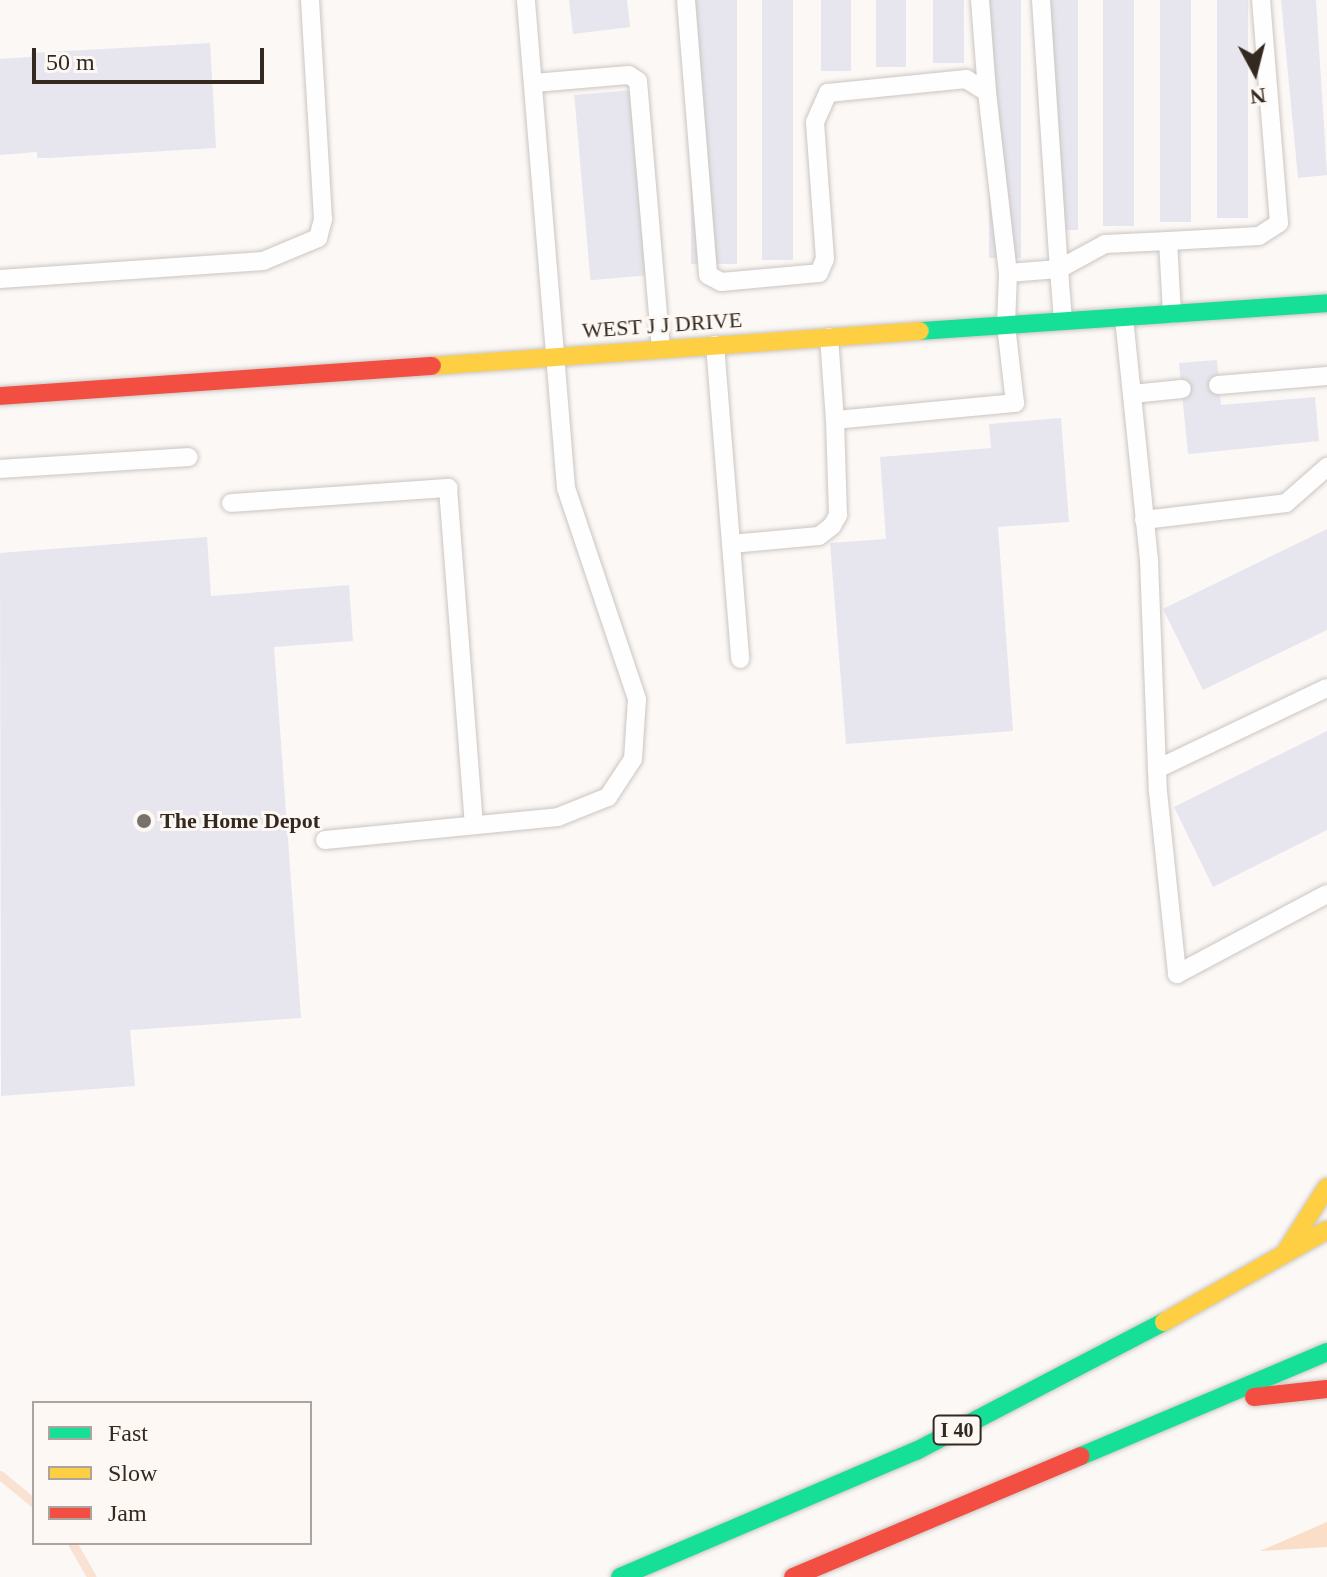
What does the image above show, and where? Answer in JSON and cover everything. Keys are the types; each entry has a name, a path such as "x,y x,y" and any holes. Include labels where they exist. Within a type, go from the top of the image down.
{"main road":[{"name":"WEST J J DRIVE","path":"0,396 1327,303"},
{"path":"1282,1258 1327,1187"},
{"name":"I 40","path":"620,1577 916,1451 1282,1258 1327,1230"},
{"path":"793,1577 1327,1352"},
{"path":"1204,1402 1327,1389"}],"lane":[{"path":"0,279 263,261 318,238 323,219 310,0"},
{"path":"325,840 558,817 608,797 633,759 639,730 629,667 566,488 558,356 526,0"},
{"path":"686,0 708,275 721,282 819,273 825,259 815,122 828,93 966,79 987,92"},
{"path":"835,420 1015,403 1006,325 1008,273 987,92 980,0"},
{"path":"1041,0 1063,321"},
{"path":"1008,273 1059,269 1105,244 1259,236 1279,223 1261,0"},
{"path":"534,83 629,75 638,81 661,348"},
{"path":"1168,241 1172,314"},
{"path":"1124,318 1144,520 1157,769 1177,974 1327,894"},
{"path":"731,544 819,536 832,526 838,515 829,337"},
{"path":"715,345 740,659"},
{"path":"1218,385 1327,376"},
{"path":"1132,394 1182,389"},
{"path":"0,469 189,457"},
{"path":"1144,520 1286,503 1327,467"},
{"path":"231,503 448,488 474,825"},
{"path":"1157,769 1327,688"}],"shaded area":[{"path":"1327,1522 1327,1547 1260,1551"}],"building":[{"path":"569,0 627,0 630,27 573,34"},
{"path":"691,0 737,0 737,264 691,264"},
{"path":"762,0 793,0 793,260 762,260"},
{"path":"821,0 851,0 851,71 821,71"},
{"path":"876,0 906,0 906,67 876,67"},
{"path":"933,0 964,0 964,63 933,63"},
{"path":"989,0 1021,0 1021,258 989,258"},
{"path":"1047,0 1078,0 1078,230 1047,230"},
{"path":"1103,0 1134,0 1134,226 1103,226"},
{"path":"1160,0 1191,0 1191,222 1160,222"},
{"path":"1217,0 1248,0 1248,218 1217,218"},
{"path":"1281,0 1316,0 1327,175 1298,178"},
{"path":"210,43 216,148 48,158 37,158 37,152 0,155 0,59 31,57 31,53"},
{"path":"632,90 648,275 590,280 574,95"},
{"path":"1217,360 1221,405 1315,397 1319,441 1188,454 1179,363"},
{"path":"1061,418 1069,522 998,527 1013,731 846,744 830,543 886,539 880,457 991,448 989,424"},
{"path":"1327,529 1327,630 1203,690 1163,609"},
{"name":"The Home Depot","path":"207,537 211,596 349,585 353,641 274,647 301,1018 130,1030 135,1086 1,1096 0,553"},
{"path":"1327,731 1327,830 1213,887 1174,807"}],"waterway":[{"path":"0,1475 32,1501"},
{"path":"73,1545 92,1577"}],"traffic: fast":[{"path":"920,331 1327,303"},
{"path":"620,1577 916,1451 1164,1322"},
{"path":"1081,1456 1327,1352"}],"traffic: slow":[{"path":"432,366 920,331"},
{"path":"1285,1253 1327,1187"},
{"path":"1164,1322 1327,1230"}],"traffic: jam":[{"path":"0,396 432,366"},
{"path":"1254,1397 1327,1389"},
{"path":"793,1577 1081,1456"}],"place":[{"name":"The Home Depot","path":"144,821"}]}
